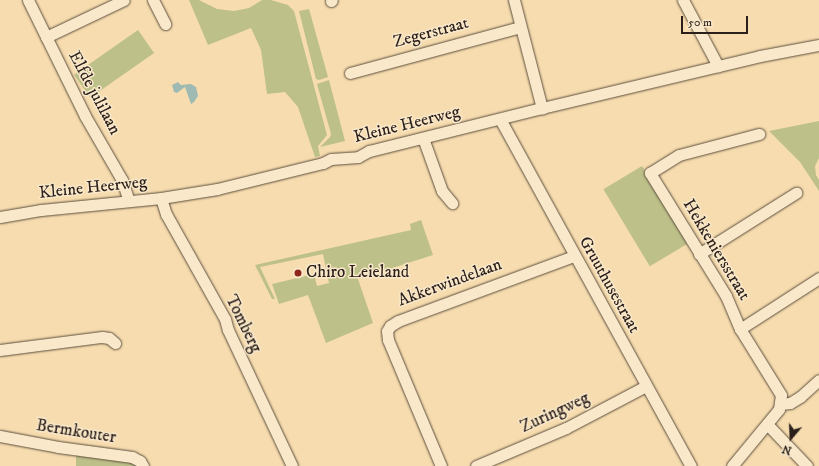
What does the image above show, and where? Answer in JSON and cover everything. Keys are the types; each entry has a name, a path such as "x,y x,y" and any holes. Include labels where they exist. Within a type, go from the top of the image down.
{"street":[{"name":"Elfde julilaan","path":"28,0 85,116 122,180 129,200"},
{"path":"46,37 124,0"},
{"path":"153,0 165,24"},
{"path":"514,0 542,108"},
{"path":"683,0 718,66"},
{"name":"Zegerstraat","path":"350,73 520,27"},
{"name":"Kleine Heerweg","path":"0,217 41,210 161,198 217,189 323,163 331,159 358,157 369,151 542,108 718,66 819,45"},
{"name":"Gruuthusestraat","path":"500,119 574,256 691,466"},
{"name":"Hekkeniersstraat","path":"759,134 679,155 650,173 726,296 740,329 779,391 781,404"},
{"path":"423,138 442,191 452,203"},
{"path":"699,254 796,193"},
{"name":"Tomberg","path":"161,198 166,214 225,319 228,330 292,466"},
{"name":"Akkerwindelaan","path":"441,466 388,340 388,331 390,326 398,320 574,256"},
{"path":"740,329 819,278"},
{"path":"0,350 102,337 109,338 115,343"},
{"path":"732,466 779,409 781,404 790,403 800,397 819,380"},
{"name":"Zuringweg","path":"476,466 566,428 646,386"},
{"path":"767,424 807,466"},
{"name":"Bermkouter","path":"0,436 58,448 132,457 140,461 143,466"}],"green space":[{"path":"189,0 199,0 217,9 234,11 249,8 262,0 271,0 288,5 294,11 327,135 318,146 320,156 315,157 298,107 285,92 267,94 261,50 251,28 208,45"},
{"path":"309,9 328,77 319,80 316,79 299,11"},
{"path":"138,30 154,53 90,98 74,75"},
{"path":"329,80 345,141 320,147 331,134 317,84"},
{"path":"819,121 819,158 815,166 816,175 819,180 819,191 800,162 769,131"},
{"path":"642,166 688,243 650,266 603,189"},
{"path":"421,220 433,255 358,279 373,323 326,343 308,295 279,304 272,284 314,274 317,286 329,283 323,254 260,267 275,299 272,299 255,265 411,230 410,224"},
{"path":"76,454 133,461 139,466 76,466"}],"water":[{"path":"178,82 181,85 191,84 196,87 198,96 194,102 191,104 185,87 177,93 174,92 172,85"}],"place":[{"name":"Chiro Leieland","path":"298,273"}]}
